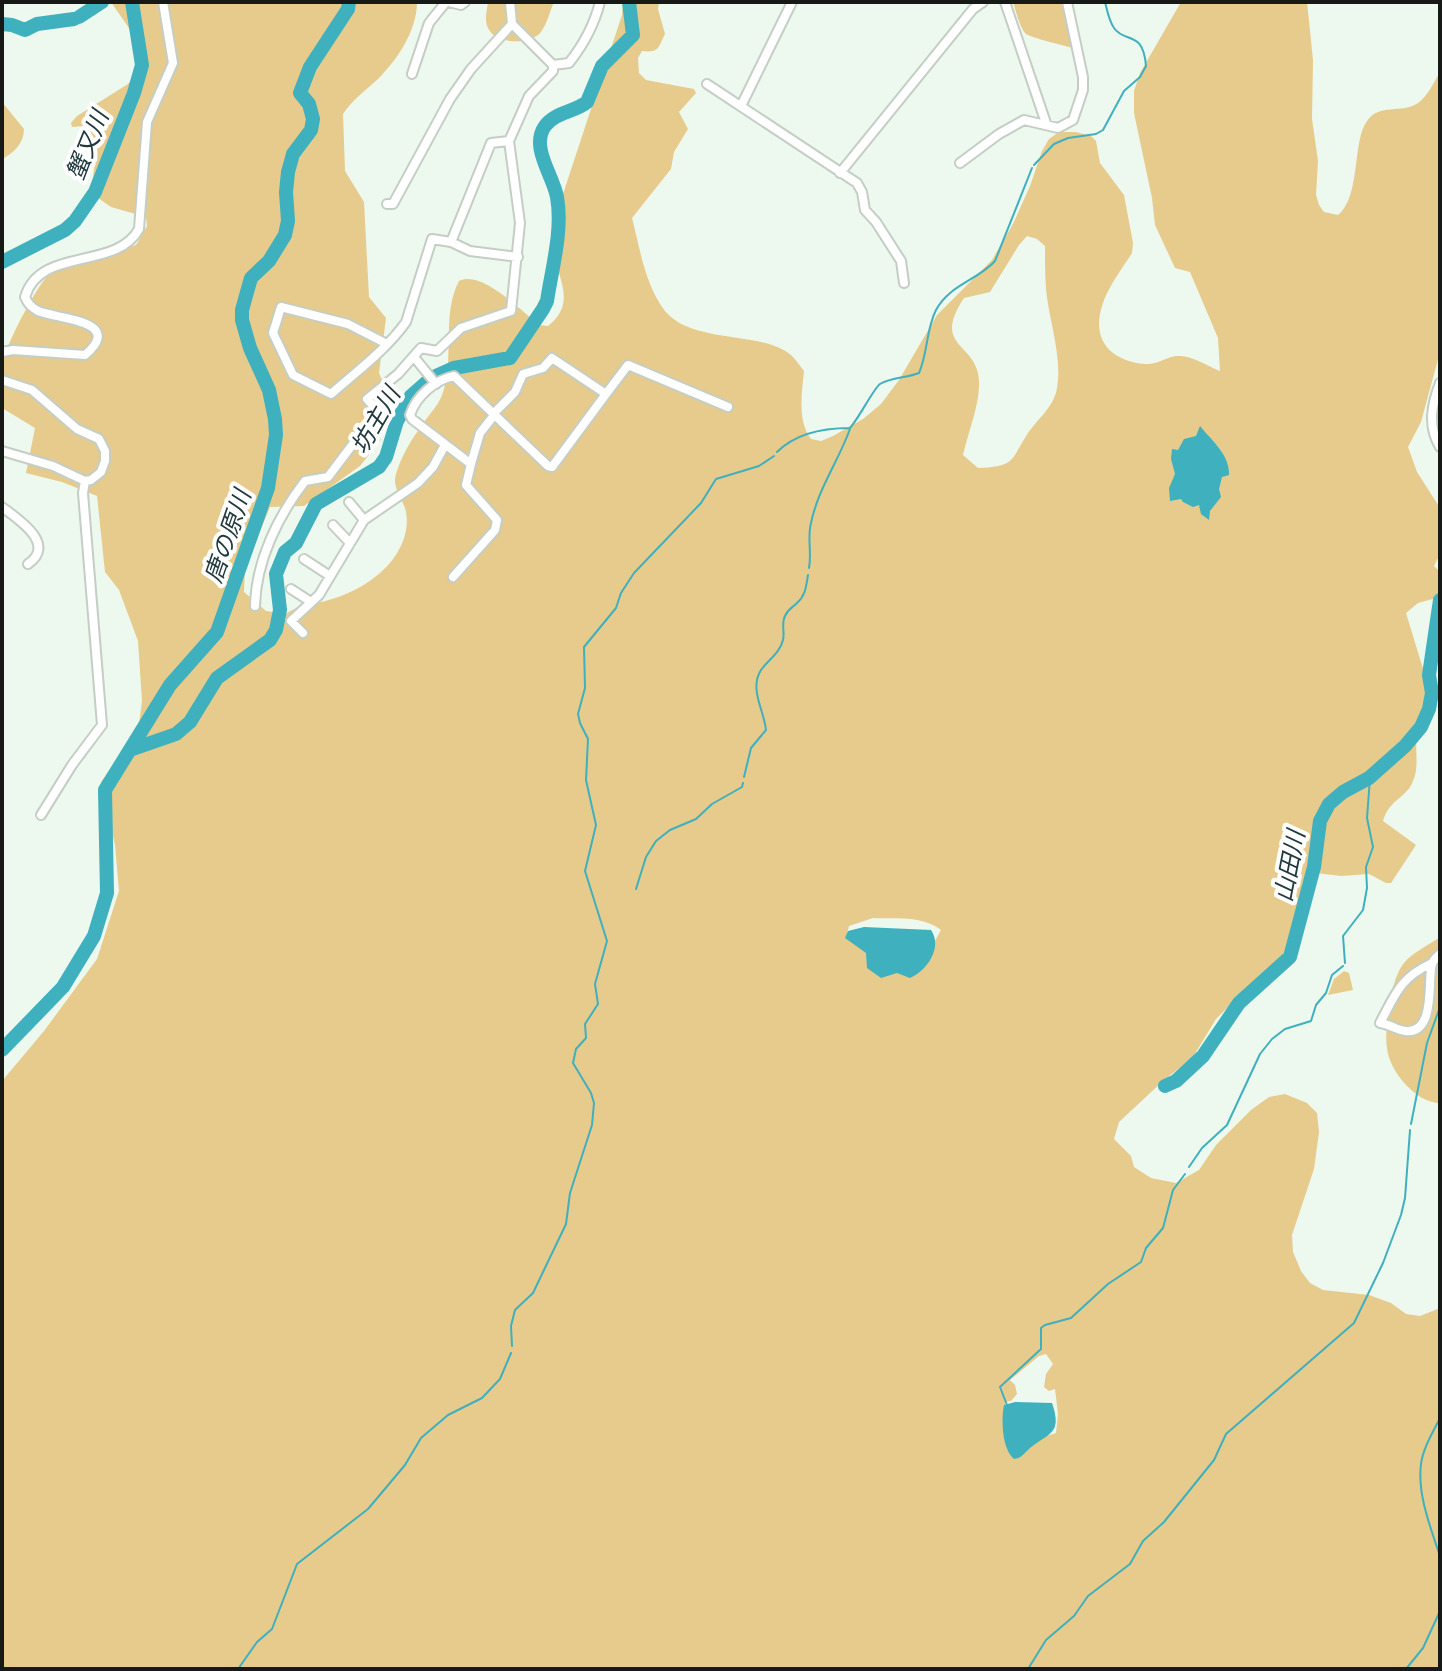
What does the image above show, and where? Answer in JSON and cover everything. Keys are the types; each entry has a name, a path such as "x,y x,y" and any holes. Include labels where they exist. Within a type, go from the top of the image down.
{"street":[{"path":"2,352 85,355 96,341 93,327 86,322 39,311 29,305 25,297 28,287 56,265 123,247 135,238 139,229 147,122 173,63 163,2"},
{"path":"412,74 429,23 448,2 461,5 465,2"},
{"path":"255,606 256,584 263,561 293,497 305,481 328,477 377,415 378,411 367,399 398,374 421,348 437,351 470,323 511,311 520,223 509,141 529,96 553,71 553,65 512,24 510,2"},
{"path":"553,65 569,63 578,52 592,29 600,2"},
{"path":"741,106 792,2"},
{"path":"965,2 973,9"},
{"path":"840,173 973,9 983,2"},
{"path":"1005,2 1046,123"},
{"path":"960,163 1024,120 1058,128 1073,120 1083,90 1082,60 1067,2"},
{"path":"387,204 393,204 420,150 464,79 512,24"},
{"path":"707,84 857,183 865,210 901,261 904,283"},
{"path":"451,242 491,143 509,141"},
{"path":"387,344 348,324 281,307 273,333 293,375 331,394 387,344 406,322 432,239 451,242 470,251 518,257"},
{"path":"414,357 436,384"},
{"path":"453,577 495,530 497,520 466,485 480,433 515,392 523,374 543,368 552,358 606,394"},
{"path":"471,464 410,415 414,403 449,376 459,378 552,467 628,365 728,407"},
{"path":"2,380 32,390 77,429 99,439 105,451 105,461 101,472 85,481 53,466 2,451"},
{"path":"1440,383 1432,416 1433,432 1440,447"},
{"path":"303,633 291,621 311,602 330,576 364,520 418,483 433,467 445,445"},
{"path":"41,815 102,725 83,493 85,481"},
{"path":"349,502 364,520"},
{"path":"2,507 25,525 37,540 37,555 28,564"},
{"path":"333,525 350,543"},
{"path":"304,559 330,576"},
{"path":"291,589 311,602"},
{"path":"1432,963 1430,1007 1419,1026 1403,1031 1380,1023 1411,973 1432,963 1440,954"}],"shaded area":[{"path":"111,2 417,2 414,23 399,53 343,114 345,171 364,202 369,297 386,318 379,373 391,400 380,441 360,466 304,506 270,507 245,567 244,592 266,611 286,614 357,589 380,573 398,552 405,535 407,517 395,478 410,443 443,394 447,376 449,320 459,281 468,279 489,286 539,325 548,326 557,317 564,298 554,248 562,197 622,15 623,2 659,2 665,34 657,48 642,51 638,58 639,73 646,80 694,89 696,93 679,112 688,129 674,152 671,169 632,218 653,290 665,311 677,322 693,329 764,343 792,356 804,371 804,424 811,439 821,441 863,419 881,404 899,380 937,315 992,260 1013,224 1042,151 1049,139 1059,132 1091,136 1096,141 1100,163 1124,195 1132,253 1102,306 1099,329 1107,347 1114,354 1133,362 1150,364 1185,356 1220,371 1218,338 1190,272 1175,268 1155,225 1134,113 1134,91 1140,73 1181,2 1307,2 1313,60 1312,119 1318,161 1316,195 1324,212 1338,215 1345,207 1353,183 1362,130 1367,121 1378,112 1418,103 1440,72 1440,352 1421,422 1408,447 1417,472 1440,508 1440,554 1434,566 1440,572 1440,597 1418,603 1406,613 1431,702 1417,729 1413,781 1383,821 1416,845 1391,883 1369,874 1341,876 1308,872 1303,881 1285,966 1278,972 1255,980 1216,1019 1193,1057 1119,1122 1114,1139 1131,1156 1134,1167 1151,1178 1176,1183 1199,1170 1216,1145 1251,1110 1269,1097 1285,1094 1307,1103 1317,1113 1319,1132 1314,1169 1292,1235 1293,1252 1301,1271 1310,1283 1323,1290 1369,1295 1391,1303 1406,1314 1420,1316 1440,1308 1440,1669 2,1669 2,1081 44,1031 97,959 119,891 115,845 101,782 128,746 139,724 142,701 138,641 119,590 105,572 97,496 62,482 26,473 35,428 2,408 1,369 23,314 53,270 136,245 147,226 146,217 111,207 91,193 95,162 88,130 84,126 72,127 71,123 128,84 139,71 133,34","holes":["1027,236 1045,246 1046,289 1058,367 1056,393 1010,460 999,466 978,468 963,455 977,404 978,372 954,337 952,328 964,298 990,292","873,918 900,918 926,922 941,930 929,952 869,952 847,934 849,926","1046,1354 1053,1364 1046,1374 1044,1387 1049,1391 1055,1389 1058,1414 1056,1433 1043,1437 1005,1408 1005,1402 1011,1401 1017,1394 1010,1380 1039,1356"]},
{"path":"488,2 554,2 547,21 536,37 513,41 498,37 488,28"},
{"path":"1013,2 1065,2 1075,49 1025,33"},
{"path":"2,102 24,129 18,147 2,159"},
{"path":"1440,937 1440,1103 1422,1098 1398,1076 1389,1057 1386,1039 1390,1004 1399,970 1411,956"},
{"path":"1344,971 1349,973 1353,990 1328,995 1334,979"}],"water":[{"path":"1200,426 1219,449 1229,468 1229,475 1222,477 1221,497 1210,511 1209,520 1201,514 1199,505 1193,507 1181,499 1170,501 1169,488 1175,474 1172,449 1178,450 1184,439 1196,436"},
{"path":"864,927 931,930 934,951 916,975 910,978 897,973 881,978 867,968 866,953 845,938 848,931"},
{"path":"1015,1402 1052,1403 1056,1421 1048,1436 1014,1459 1003,1434 1003,1418 1004,1405"}],"waterway":[{"path":"79,17 102,2"},
{"name":"蟹又川","path":"2,262 65,230 95,192 142,65 132,2"},
{"name":"唐の原川","path":"2,1050 63,987 94,936 107,893 105,790 170,685 217,632 268,488 276,435 275,419 269,390 250,348 242,310 251,278 269,261 285,235 288,172 293,154 311,130 313,119 309,104 300,93 310,67 348,9 349,2"},
{"name":"坊主川","path":"434,377 454,368 510,358 543,309 547,301 559,223 555,188 541,152 541,134 549,121 587,102 602,66 633,35 629,2"},
{"path":"1034,165 1054,144 1103,130 1124,91 1140,77 1146,66 1137,42 1114,28 1105,2"},
{"path":"2,24 25,30 37,24 74,19"},
{"path":"777,452 793,440 811,433 850,428 880,384 919,373 936,310 948,294 995,261 1032,168"},
{"name":"坊主川","path":"130,750 176,734 190,722 217,678 270,640 276,630 280,610 276,574 285,552 296,543 316,504 379,467 386,457 397,421 411,396 428,381"},
{"path":"809,568 810,529 814,511 850,429"},
{"path":"512,1346 511,1326 515,1310 533,1293 566,1224 570,1193 592,1125 594,1103 591,1093 573,1063 576,1049 586,1038 585,1024 598,1004 595,984 607,941 585,871 596,825 586,780 588,739 578,714 585,688 584,647 616,608 621,593 634,573 701,503 716,479 759,466 774,456"},
{"path":"744,777 751,748 766,730 757,692 758,677 781,645 784,619 802,597 808,575"},
{"name":"山田川","path":"1165,1086 1176,1081 1203,1056 1239,1003 1290,957 1314,867 1320,821 1329,804 1343,792 1369,778 1421,727 1432,693 1429,675 1440,600"},
{"path":"1345,963 1343,936 1363,910 1367,888 1366,867 1373,847 1367,818 1370,778"},
{"path":"636,889 646,857 656,841 670,830 696,819 712,804 742,787 743,783"},
{"path":"1189,1167 1202,1148 1227,1125 1260,1054 1285,1029 1311,1021 1332,975 1343,966"},
{"path":"1411,1124 1427,1043 1440,1007"},
{"path":"1028,1669 1046,1640 1074,1616 1088,1596 1130,1564 1143,1541 1164,1522 1214,1460 1226,1434 1354,1323 1383,1263 1401,1215 1410,1130"},
{"path":"1007,1405 1000,1387 1041,1349 1041,1328 1071,1318 1108,1284 1141,1262 1146,1248 1163,1228 1173,1190 1185,1174"},
{"path":"238,1669 257,1642 272,1629 297,1564 368,1509 405,1465 421,1438 448,1415 482,1398 500,1379 511,1353"},
{"path":"1440,1418 1424,1452 1420,1475 1426,1511 1440,1556"},
{"path":"1406,1669 1423,1648 1440,1611"}]}
